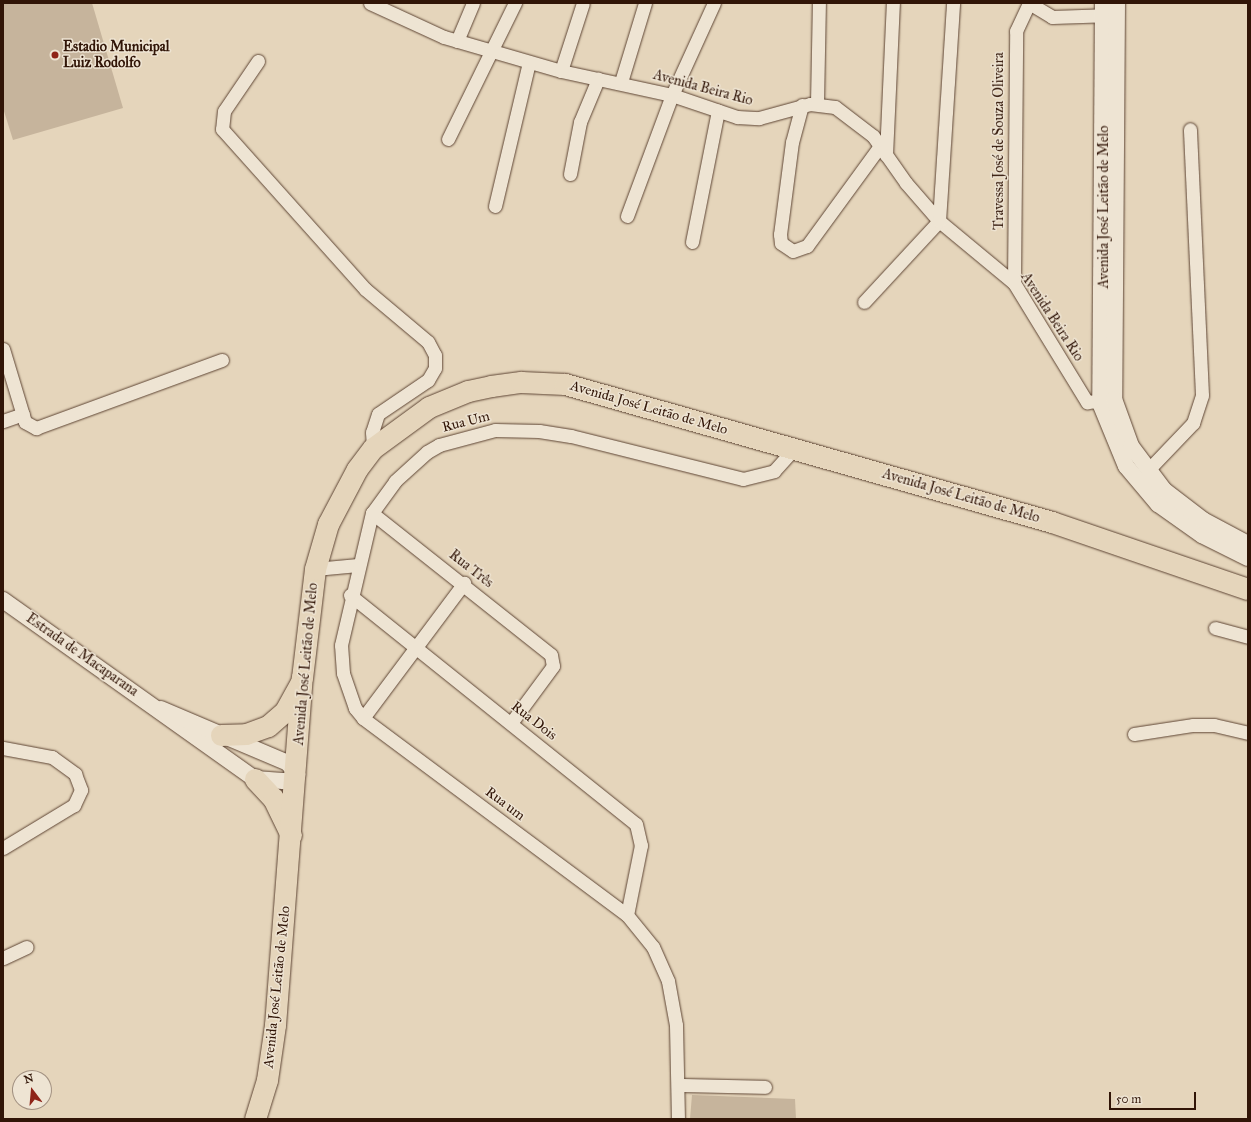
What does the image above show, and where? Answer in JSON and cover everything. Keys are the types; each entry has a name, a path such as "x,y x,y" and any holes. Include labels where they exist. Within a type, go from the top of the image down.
{"main road":[{"name":"Avenida José Leitão de Melo","path":"255,1119 267,1080 275,1025 297,775 302,678 315,569 340,499 373,448 409,420 450,397 491,386 540,382 613,396 1052,522 1248,590"},
{"path":"221,735 252,733 274,722 289,705 302,678"},
{"path":"255,779 273,798 292,838"}],"street":[{"path":"457,41 472,3"},
{"path":"448,139 493,51 515,3"},
{"path":"561,71 583,3"},
{"path":"621,82 645,3"},
{"path":"626,216 672,95 714,3"},
{"path":"817,103 818,3"},
{"path":"802,105 792,142 780,234 781,243 793,251 807,246 883,151 893,3"},
{"path":"864,302 939,220 953,3"},
{"path":"1029,3 1052,17 1111,9"},
{"name":"Travessa José de Souza Oliveira","path":"1014,283 1016,31 1029,3"},
{"name":"Avenida Beira Rio","path":"372,4 457,41 561,71 621,82 672,95 718,111 759,118 802,105 817,103 844,112 866,129 939,220 1014,283 1086,400 1107,401"},
{"name":"Avenida José Leitão de Melo","path":"1111,9 1107,401 1125,449 1158,504 1202,535 1248,558"},
{"path":"258,61 224,111 222,129 366,289 428,342 435,355 435,368 428,380 378,414 372,432 373,448"},
{"path":"495,206 529,62"},
{"path":"570,174 580,122 598,79"},
{"path":"692,242 718,111"},
{"path":"1149,468 1193,423 1202,395 1190,129"},
{"path":"3,349 24,418 38,428 156,383 222,360"},
{"path":"3,421 24,418"},
{"name":"Rua Um","path":"363,718 351,700 342,659 343,627 350,595 372,513 395,481 427,452 439,445 495,430 539,431 570,436 744,479 774,471 794,449"},
{"name":"Avenida José Leitão de Melo","path":"1125,449 1149,468 1164,490 1183,506 1248,544"},
{"name":"Rua Três","path":"372,513 464,583 549,652 553,666 511,723"},
{"path":"315,569 358,565"},
{"path":"363,718 464,583"},
{"name":"Rua Dois","path":"350,595 632,820 641,845 628,915"},
{"name":"Estrada de Macaparana","path":"3,600 161,709 255,779"},
{"path":"1215,628 1248,637"},
{"name":"Estrada de Macaparana","path":"161,709 288,762 297,775"},
{"name":"Rua um","path":"363,718 628,915 653,947 668,981 676,1025 678,1119"},
{"path":"1134,734 1193,725 1214,725 1248,733"},
{"path":"3,748 52,757 70,768 79,779 81,790 74,805 3,848"},
{"path":"255,779 286,781 297,775"},
{"path":"3,958 27,947"},
{"path":"678,1085 765,1087"}],"shaded area":[{"name":"Estadio Municipal Luiz Rodolfo","path":"3,3 92,3 123,108 13,140 3,108"},
{"path":"692,1095 795,1099 796,1119 690,1119"}],"place":[{"name":"Estadio Municipal Luiz Rodolfo","path":"55,55"}]}
